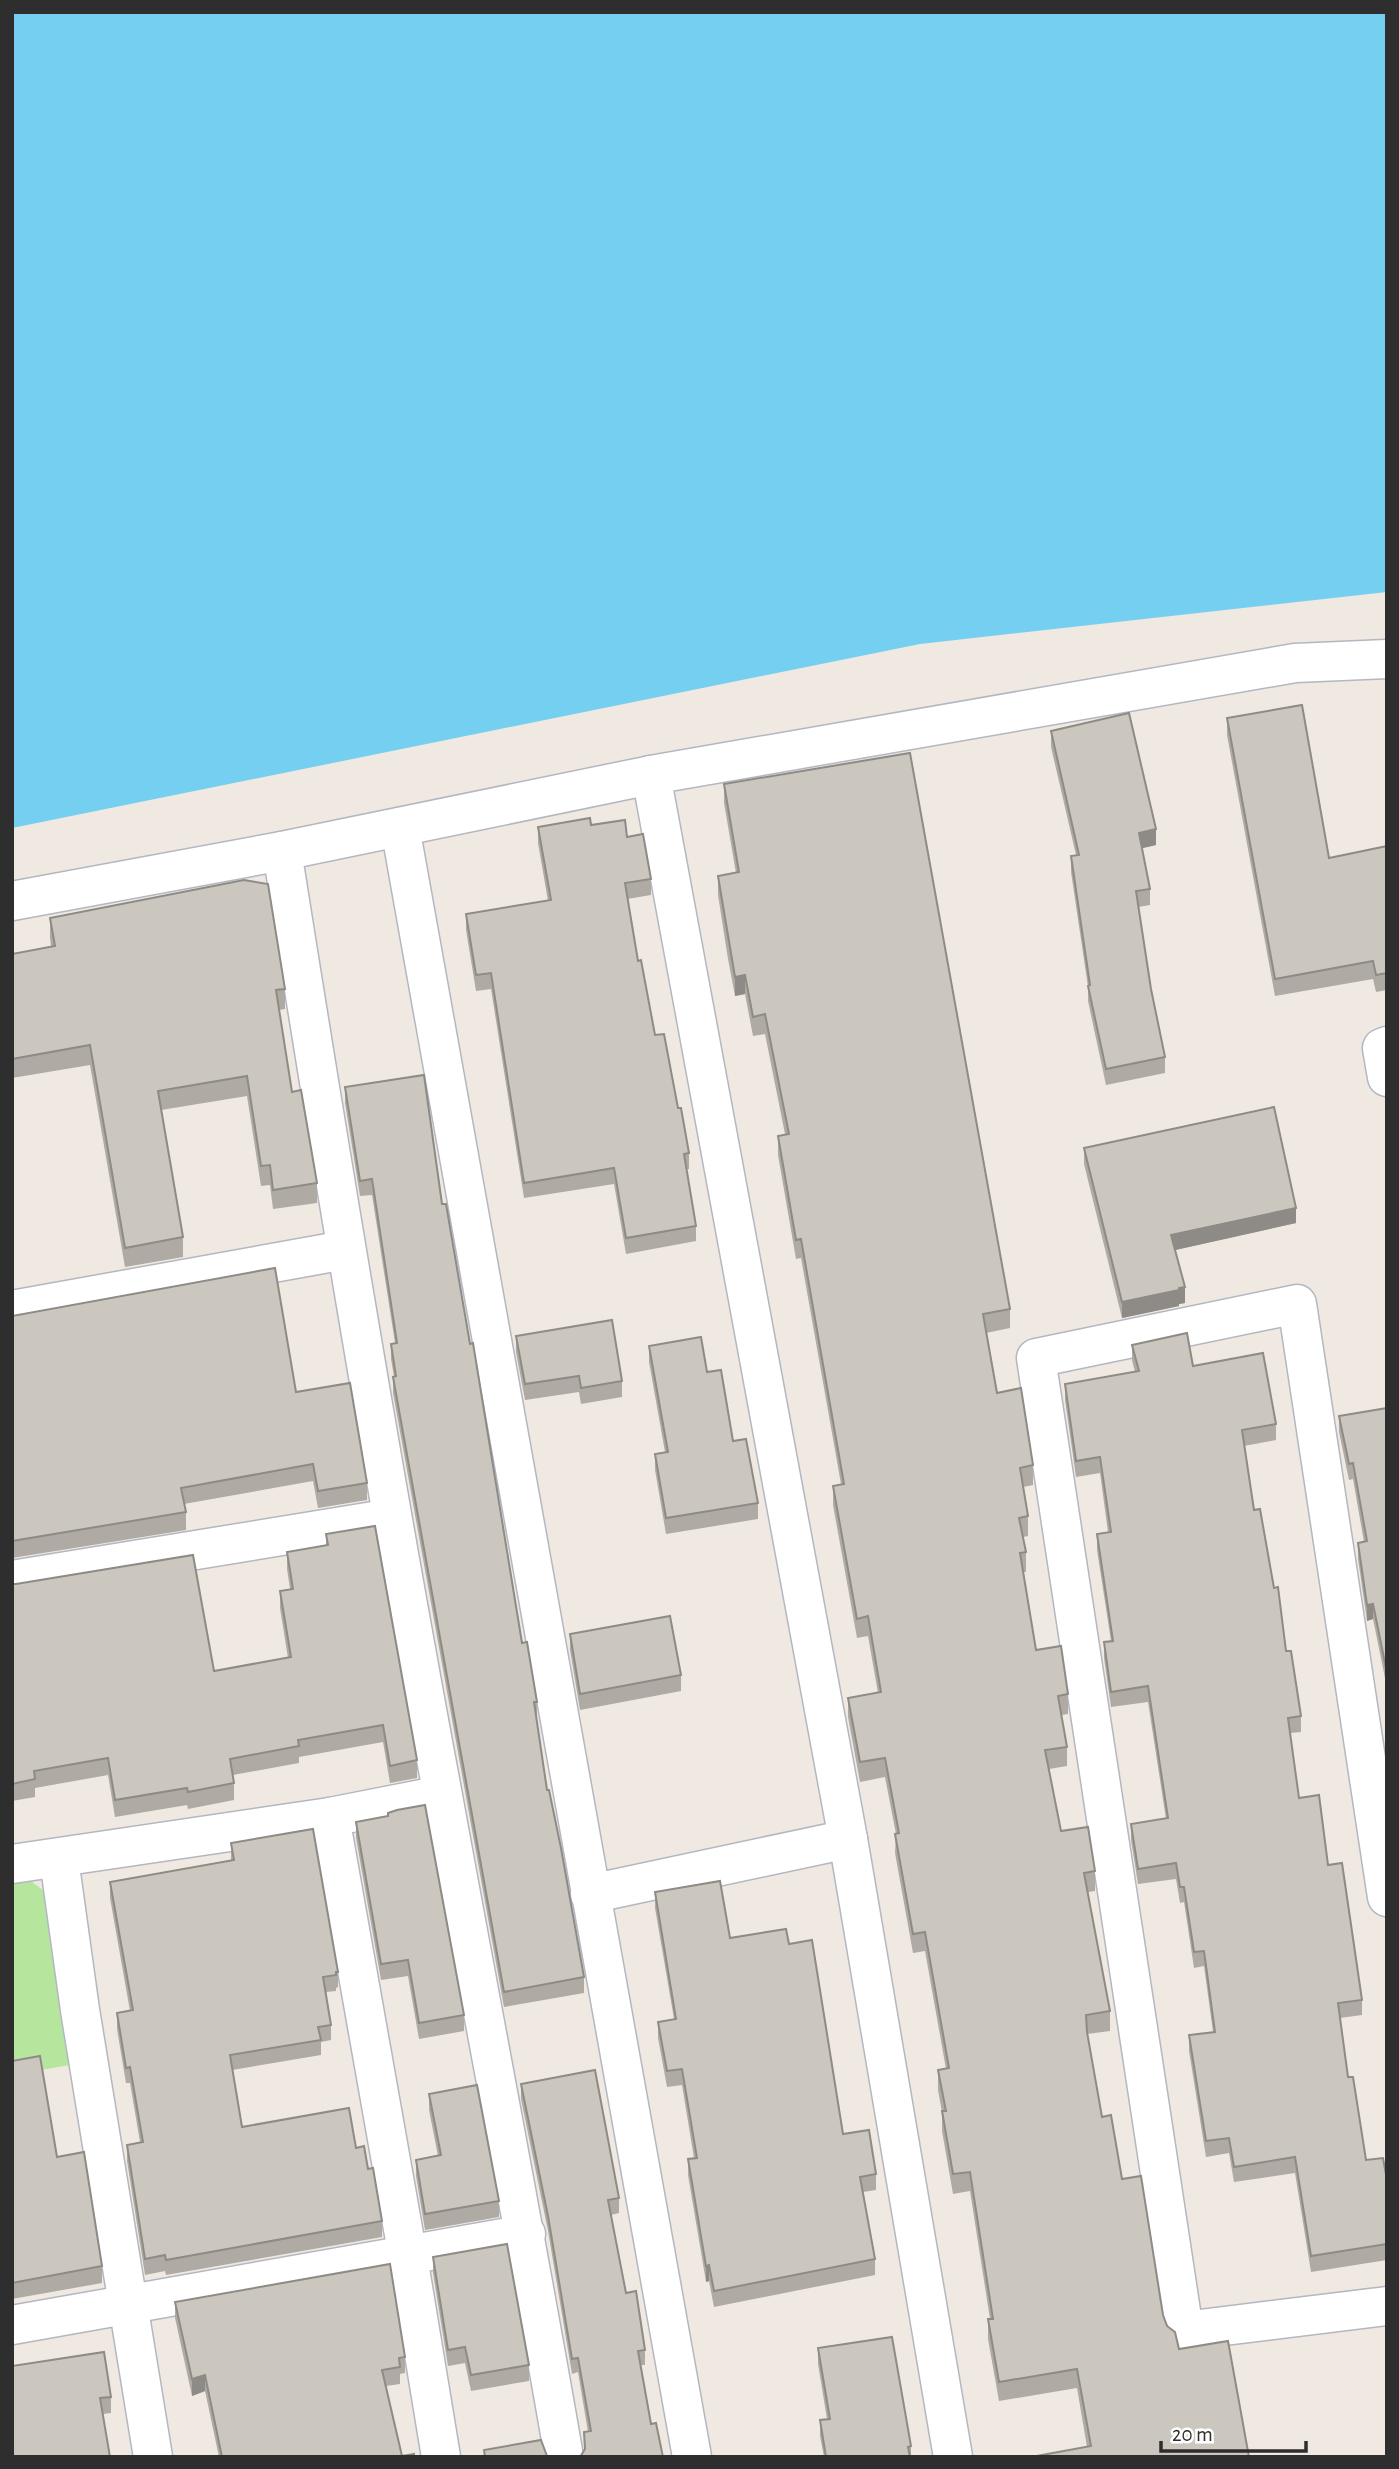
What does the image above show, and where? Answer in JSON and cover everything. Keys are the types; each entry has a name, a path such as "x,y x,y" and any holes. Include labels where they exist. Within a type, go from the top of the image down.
{"street":[{"path":"12,901 282,851 651,775 1294,663 1387,659"},
{"path":"651,775 848,1839 953,2457"},
{"path":"400,827 692,2457"},
{"path":"282,851 345,1250 442,1795 526,2234 564,2457"},
{"path":"1387,1046 1382,1048 1387,1077"},
{"path":"12,1310 345,1250"},
{"path":"1387,1897 1297,1304 1036,1358 1184,2331 1387,2306"},
{"path":"12,1580 393,1518"},
{"path":"12,1864 330,1817 442,1795"},
{"path":"330,1817 408,2257 440,2457"},
{"path":"590,1894 848,1839"},
{"path":"59,1859 80,2010 153,2457"},
{"path":"12,2325 526,2234"}],"green space":[{"path":"28,1879 47,1893 76,2064 12,2075 12,1882"}],"water":[{"path":"12,12 1387,12 1387,592 920,644 12,828"}],"building":[{"path":"1302,705 1329,858 1387,846 1387,973 1376,975 1373,961 1275,979 1227,718"},
{"path":"1129,713 1156,829 1139,833 1150,889 1136,891 1165,1057 1106,1069 1088,986 1090,985 1071,856 1079,855 1051,731"},
{"path":"910,753 1010,1309 983,1314 997,1393 1021,1388 1033,1465 1020,1468 1028,1516 1019,1518 1026,1552 1020,1553 1036,1650 1061,1646 1068,1694 1058,1696 1067,1747 1045,1750 1061,1831 1088,1827 1095,1871 1084,1873 1110,2011 1086,2015 1102,2117 1111,2115 1122,2179 1141,2176 1163,2315 1167,2326 1175,2332 1179,2349 1228,2341 1249,2457 1031,2457 1091,2446 1077,2369 999,2382 988,2319 993,2319 970,2172 953,2174 942,2111 946,2111 938,2070 949,2068 925,1932 913,1934 885,1758 860,1762 848,1698 881,1692 868,1616 857,1619 833,1486 844,1484 801,1239 796,1240 778,1136 789,1134 765,1014 753,1017 745,975 735,977 718,876 739,872 724,784"},
{"path":"590,818 591,825 625,820 627,837 643,834 651,879 625,883 638,961 641,960 655,1035 664,1034 678,1108 681,1108 689,1153 684,1154 696,1226 626,1238 614,1168 524,1183 491,973 476,975 466,914 551,900 538,827"},
{"path":"244,880 268,884 285,989 276,990 292,1092 301,1090 317,1183 273,1190 270,1165 261,1166 247,1076 158,1091 183,1237 125,1248 90,1045 12,1059 12,954 55,946 50,918"},
{"path":"424,1075 442,1204 446,1204 470,1344 473,1343 522,1643 527,1642 537,1702 534,1702 547,1790 561,1848 584,1977 504,1992 393,1377 396,1376 391,1344 397,1343 372,1179 360,1181 345,1087"},
{"path":"1274,1107 1296,1208 1171,1235 1185,1287 1122,1302 1084,1148"},
{"path":"275,1268 296,1392 350,1383 367,1483 318,1491 313,1464 181,1488 186,1512 12,1541 12,1316"},
{"path":"612,1320 622,1381 581,1388 579,1376 525,1384 516,1336"},
{"path":"1187,1333 1193,1366 1263,1353 1276,1424 1242,1430 1254,1510 1260,1509 1274,1588 1278,1587 1286,1651 1291,1651 1301,1716 1288,1718 1299,1798 1319,1795 1328,1865 1342,1863 1362,2000 1338,2003 1348,2077 1353,2077 1366,2160 1383,2158 1387,2180 1387,2244 1311,2256 1295,2157 1234,2167 1229,2138 1206,2141 1189,2035 1215,2032 1204,1951 1194,1952 1184,1887 1180,1887 1176,1863 1138,1869 1131,1824 1168,1818 1148,1686 1111,1692 1104,1642 1113,1641 1097,1534 1111,1532 1100,1457 1076,1461 1065,1384 1139,1371 1132,1345"},
{"path":"701,1337 707,1372 721,1370 733,1441 746,1439 758,1503 666,1518 655,1454 668,1452 649,1346"},
{"path":"1387,1408 1387,1673 1373,1604 1367,1605 1358,1543 1367,1541 1353,1463 1349,1464 1339,1416"},
{"path":"375,1526 417,1760 390,1766 383,1725 298,1740 299,1746 230,1759 234,1783 188,1792 187,1788 115,1800 108,1758 34,1771 35,1779 12,1784 12,1584 193,1555 214,1671 291,1657 280,1591 293,1589 287,1552 328,1545 326,1534"},
{"path":"670,1616 681,1675 580,1694 570,1634"},
{"path":"425,1805 464,2015 419,2023 408,1960 381,1964 356,1822"},
{"path":"313,1829 338,1972 336,1975 323,1977 331,2025 318,2027 321,2040 230,2055 242,2127 349,2108 356,2148 364,2146 368,2169 373,2168 382,2221 166,2260 165,2255 145,2259 127,2145 143,2142 117,2013 133,2010 110,1882 234,1860 231,1843"},
{"path":"720,1881 730,1938 786,1929 789,1944 812,1940 843,2134 869,2130 876,2174 860,2177 875,2259 714,2291 709,2265 706,2266 688,2159 697,2158 682,2069 667,2071 658,2022 676,2019 655,1892"},
{"path":"40,2056 57,2157 84,2152 102,2266 12,2283 12,2061"},
{"path":"595,2070 619,2198 608,2200 626,2293 636,2291 645,2350 638,2351 651,2424 656,2423 663,2457 580,2457 585,2449 584,2432 591,2431 578,2358 572,2359 548,2216 521,2084"},
{"path":"477,2085 499,2201 425,2214 416,2160 441,2155 429,2094"},
{"path":"507,2244 529,2365 471,2375 465,2347 448,2350 433,2257"},
{"path":"390,2264 405,2357 399,2358 400,2367 382,2370 402,2456 414,2454 414,2457 222,2457 205,2375 192,2379 175,2302"},
{"path":"892,2337 911,2446 908,2447 910,2457 826,2457 820,2420 830,2419 818,2348"},
{"path":"104,2352 111,2397 100,2398 110,2457 12,2457 12,2366"},
{"path":"541,2440 548,2457 485,2457 484,2450"}]}
